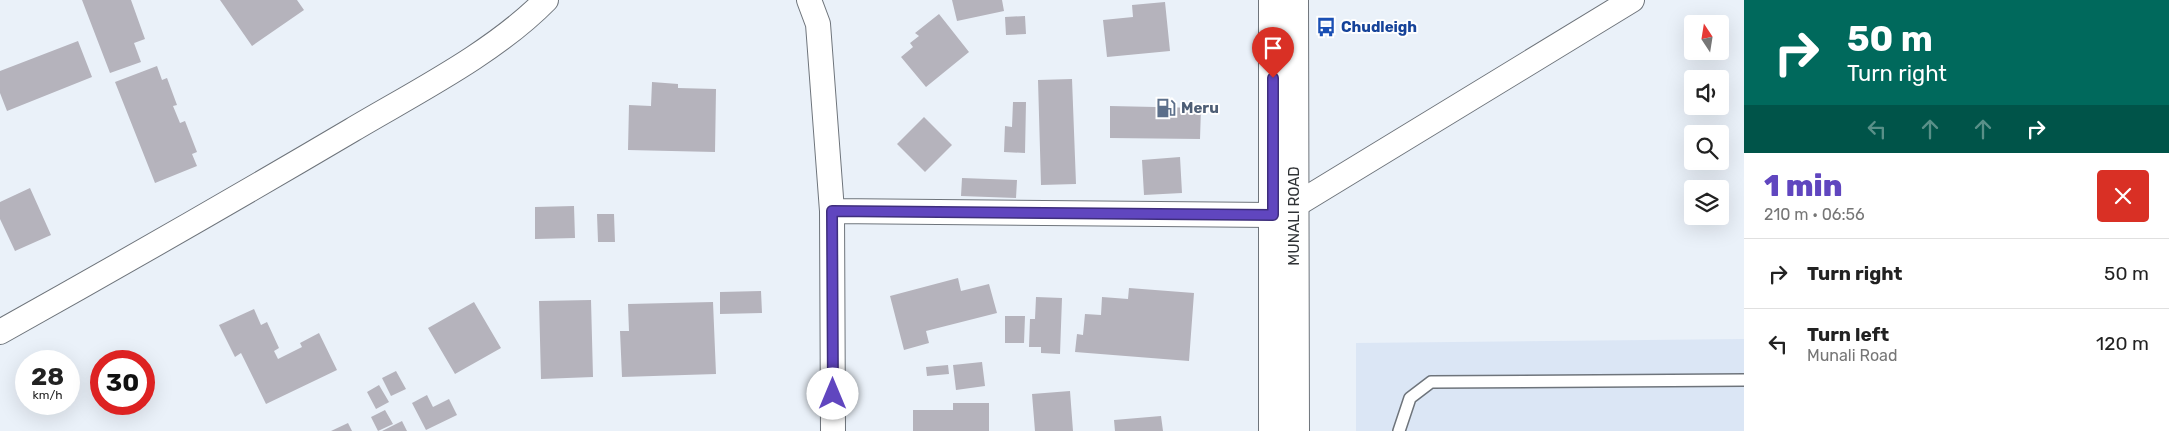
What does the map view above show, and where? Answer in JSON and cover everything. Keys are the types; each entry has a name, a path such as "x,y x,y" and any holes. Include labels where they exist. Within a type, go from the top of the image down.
{"main road":[{"name":"MUNALI ROAD","path":"1273,0 1296,431"},
{"name":"MUNALI ROAD","path":"1273,431 1294,0"}],"street":[{"path":"0,332 191,226 453,70 526,20 546,0"},
{"path":"809,0 818,24 832,211 833,431"},
{"path":"832,211 1284,211 1632,0"}],"lane":[{"path":"1399,431 1410,398 1431,382 1744,380"}],"shaded area":[{"path":"1744,339 1744,431 1356,431 1356,343"}],"building":[{"path":"82,0 131,0 145,39 134,43 141,62 110,73"},
{"path":"220,0 297,0 304,10 252,46"},
{"path":"952,0 1002,0 1004,11 957,21"},
{"path":"1165,2 1170,51 1107,57 1103,20 1133,17 1132,5"},
{"path":"939,14 969,52 926,87 901,57 913,47 910,43 919,36 915,33"},
{"path":"1025,16 1026,34 1006,35 1005,17"},
{"path":"78,41 92,77 7,111 0,93 0,71"},
{"path":"157,66 162,80 167,78 177,105 173,106 180,123 185,121 197,152 192,154 197,166 155,183 115,82"},
{"path":"1072,79 1076,184 1041,185 1038,80"},
{"path":"652,82 678,84 678,88 716,89 715,152 628,150 629,105 651,106"},
{"path":"1013,102 1026,102 1025,153 1004,152 1005,126 1012,127"},
{"path":"1110,106 1201,108 1200,139 1110,138"},
{"path":"924,117 952,145 925,172 897,144"},
{"path":"1180,157 1182,193 1144,195 1142,160"},
{"path":"962,178 1017,180 1016,198 961,196"},
{"path":"30,188 51,235 15,251 0,219 0,202"},
{"path":"574,206 575,238 535,239 535,207"},
{"path":"597,214 614,214 615,242 598,242"},
{"path":"958,278 961,291 989,284 997,313 926,331 929,343 904,350 890,296"},
{"path":"1129,288 1194,293 1189,361 1075,352 1077,334 1083,335 1085,314 1101,315 1102,297 1128,299"},
{"path":"761,291 762,313 720,314 720,292"},
{"path":"1036,297 1062,298 1060,354 1041,353 1041,347 1029,347 1030,319 1035,319"},
{"path":"591,300 593,377 541,379 539,301"},
{"path":"474,302 501,348 455,374 428,328"},
{"path":"713,302 716,374 622,377 620,331 629,331 628,304"},
{"path":"254,309 261,325 267,322 279,348 274,351 278,359 302,347 300,343 319,333 337,370 266,404 241,353 235,357 219,325"},
{"path":"1005,316 1025,316 1024,343 1005,343"},
{"path":"982,362 985,386 956,390 953,365"},
{"path":"948,365 949,374 927,376 926,367"},
{"path":"396,371 406,389 391,396 382,378"},
{"path":"379,385 389,402 376,409 367,392"},
{"path":"1070,391 1073,431 1035,431 1032,394"},
{"path":"427,395 433,407 449,399 457,415 426,430 412,403"},
{"path":"953,403 989,403 989,431 913,431 913,410 953,410"},
{"path":"385,410 393,424 378,431 371,417"},
{"path":"1161,416 1163,431 1115,431 1114,420"},
{"path":"402,421 407,431 382,431"},
{"path":"348,423 352,431 331,431"}],"place":[{"name":"Chudleigh","path":"1326,27"},
{"name":"Meru","path":"1166,108"}],"route":[{"path":"833,394 832,211 1273,215 1273,78"}]}
